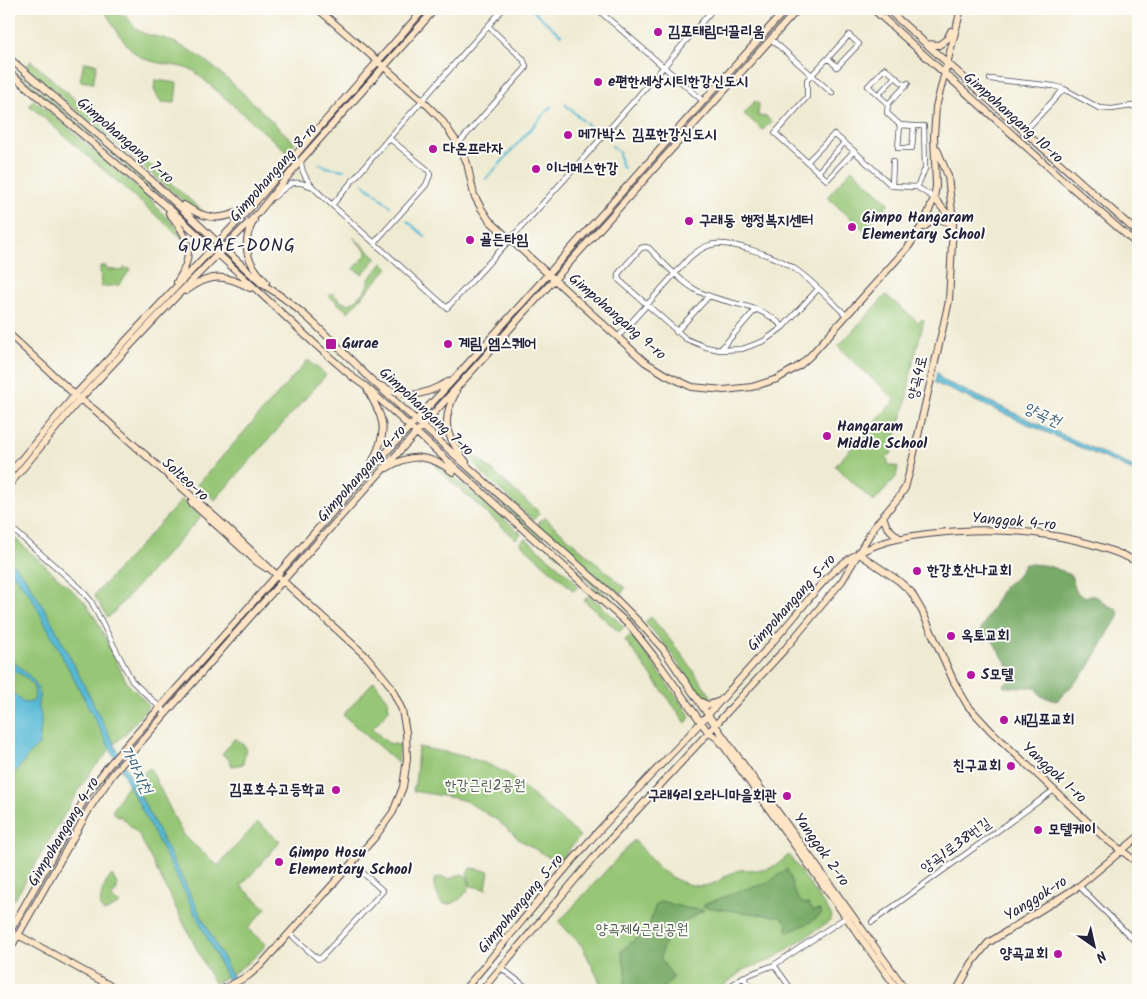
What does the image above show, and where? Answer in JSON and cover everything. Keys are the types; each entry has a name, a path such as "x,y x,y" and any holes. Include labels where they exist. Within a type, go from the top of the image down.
{"street":[{"name":"Gimpohangang 9-ro","path":"318,9 441,119 458,144 467,163 474,195 489,220 645,362 680,382 692,387 708,390 738,390 766,384 799,366 904,252 921,229 934,198 937,176 935,146 936,107 957,21"},
{"name":"Gimpohangang 8-ro","path":"9,474 77,397 216,251 310,138 424,9"},
{"name":"Gimpohangang 8-ro","path":"221,245 268,202 301,160 435,9"},
{"path":"332,205 503,9"},
{"path":"597,9 703,101"},
{"path":"301,160 302,169 312,186 447,308 664,67 713,9"},
{"name":"Gimpohangang 4-ro","path":"18,935 9,931 88,793 108,765 409,426 454,379 786,9"},
{"name":"Gimpohangang 4-ro","path":"9,951 94,801 114,774 374,478 798,9"},
{"name":"Gimpohangang 10-ro","path":"873,9 944,74 1138,244"},
{"name":"Gimpohangang 10-ro","path":"886,9 1138,233"},
{"path":"927,44 939,46 943,43 957,21 961,9"},
{"path":"458,144 526,66 523,59 488,26"},
{"path":"828,58 838,67 858,44 849,35 807,80 807,97 775,133 827,180 854,152"},
{"path":"770,39 832,93"},
{"name":"Gimpohangang 7-ro","path":"9,58 152,180 262,284 278,293 318,328 415,420 611,594 663,649 715,725"},
{"path":"888,104 868,86 884,68 907,85 888,104 887,113 900,125 924,126 925,168 917,187"},
{"name":"Gimpohangang 7-ro","path":"9,72 172,211 317,346 365,386 631,628 653,655 708,732"},
{"path":"878,95 895,77"},
{"path":"990,79 1054,86 1064,89 1099,108 1112,109 1138,105"},
{"path":"1024,132 1064,89"},
{"path":"900,125 898,148 912,148 914,126"},
{"path":"807,162 834,134 892,186 917,187 934,198 949,216 953,225"},
{"path":"375,242 426,185 430,175 428,170 389,138"},
{"path":"818,172 844,143"},
{"name":"양곡4로","path":"858,553 874,527 900,497 905,488 912,466 949,301 953,214 948,176 935,146"},
{"path":"892,186 893,161"},
{"path":"152,180 186,206 203,216 222,218 233,216 252,206"},
{"path":"268,202 291,182 303,182 312,186"},
{"path":"157,199 178,224 188,243 187,263 168,300"},
{"path":"258,213 249,229 246,249 249,259 261,276 278,293"},
{"path":"921,229 933,220 938,219 953,225"},
{"path":"618,337 696,252 711,245 723,244 764,254 782,261 802,274 846,315"},
{"path":"783,326 771,315 708,296 694,289 649,248 641,248 620,271 618,277 676,332 695,344 720,350 732,350 754,345 769,338 783,326 818,290"},
{"path":"168,300 204,280 220,277 235,280 265,298"},
{"path":"676,332 708,296"},
{"path":"720,350 756,309"},
{"name":"Solteo-ro","path":"9,334 77,397 222,523 276,575 368,658 390,685 402,710 406,732 407,759 399,800 383,827 260,965 248,976 222,990"},
{"path":"373,381 403,395 415,395 428,393 454,379"},
{"path":"462,382 450,402 446,427 452,443 474,473"},
{"path":"365,386 379,412 383,424 382,440 368,472"},
{"name":"Gimpohangang 8-ro","path":"9,485 77,397"},
{"path":"374,478 396,463 419,457 440,462 478,490"},
{"path":"883,516 887,527 899,538"},
{"path":"9,526 80,588 91,601 132,681 166,713"},
{"name":"Yanggok 4-ro","path":"858,553 876,544 899,538 974,529 1021,532 1094,545 1138,562"},
{"name":"Gimpohangang 5-ro","path":"464,990 585,847 721,701 833,572 858,553"},
{"name":"Gimpohangang 5-ro","path":"482,990 596,855 785,649 842,581 858,553"},
{"name":"Yanggok 1-ro","path":"858,553 899,581 911,592 922,611 954,682 968,706 1054,790 1121,851 1138,863"},
{"path":"698,700 708,705 721,701"},
{"name":"Yanggok 2-ro","path":"715,725 898,990"},
{"name":"Yanggok 2-ro","path":"708,732 723,745 848,915 906,990"},
{"name":"양곡1로38번길","path":"872,922 1054,790"},
{"name":"Yanggok-ro","path":"956,990 972,962 988,943 1079,886 1138,837"},
{"path":"289,933 318,959 321,958 383,891 352,863"},
{"path":"1079,886 1138,944"},
{"path":"725,990 743,977 774,965 848,915"},
{"path":"18,935 118,990"},
{"path":"774,965 792,990"},
{"path":"501,968 530,990"},
{"path":"743,977 753,990"}],"green space":[{"path":"105,12 126,15 137,30 163,38 191,51 231,82 295,143 287,152 194,71 151,61 136,54 124,41"},
{"path":"31,61 205,213 192,208 31,72 26,67"},
{"path":"84,62 97,64 93,83 80,81"},
{"path":"21,75 126,163 162,196 159,196 20,77"},
{"path":"155,80 177,83 175,103 161,102 154,90"},
{"path":"33,100 45,108 151,199 158,209 178,228 183,239 29,105"},
{"path":"755,101 759,104 758,116 767,117 771,122 763,130 744,114"},
{"path":"852,169 889,203 864,230 827,197"},
{"path":"353,237 377,258 362,274 354,269 366,255 366,251"},
{"path":"383,263 388,268 348,312 329,296 332,293 342,302 349,304 353,302 365,291 369,279"},
{"path":"100,266 106,266 106,269 123,271 124,268 131,269 119,285 101,287"},
{"path":"886,295 918,322 924,320 912,367 905,407 891,454 886,457 889,465 898,467 896,477 874,502 835,466 895,400 838,347"},
{"path":"308,360 326,375 215,500 197,485"},
{"path":"455,438 540,513 533,520 483,474 461,449"},
{"path":"438,464 521,534 516,539 435,467"},
{"path":"467,472 625,611 632,621 630,622"},
{"path":"182,500 201,517 108,618 94,595"},
{"path":"544,517 625,588 621,594 602,581 537,524"},
{"path":"9,533 84,601 97,621 127,683 146,702 148,707 93,769 15,899 9,897"},
{"path":"525,538 573,579 578,587 574,591 520,543"},
{"path":"1025,564 1050,566 1071,575 1078,594 1085,597 1097,597 1107,605 1116,608 1119,613 1087,670 1057,701 1041,696 1036,687 1005,687 1004,684 1013,678 1012,672 992,640 990,638 984,641 979,637 981,629 1004,586 1015,579"},
{"path":"589,596 624,627 619,632 584,600"},
{"path":"651,617 680,652 711,696 709,698 701,696 666,646 645,622"},
{"path":"632,634 689,714 689,719 686,723 625,640"},
{"path":"374,681 388,700 389,710 372,729 388,743 400,745 398,763 343,715"},
{"path":"235,738 246,747 243,764 232,766 229,759 222,754"},
{"name":"한강근린2공원","path":"418,747 474,759 506,773 580,836 558,863 520,840 497,820 466,801 413,791"},
{"path":"150,768 183,835 218,866 258,822 280,842 241,886 266,908 248,929 266,945 242,967 214,983 139,835 124,819 112,812 125,788"},
{"name":"양곡제4근린공원","path":"634,840 662,870 681,882 702,886 717,882 740,870 767,869 775,866 789,855 832,916 830,921 771,960 743,970 718,990 604,990 582,946 559,922"},
{"path":"471,868 489,871 486,889 471,886 467,873"},
{"path":"787,869 794,890 802,903 808,904 814,911 819,910 822,912 812,921 790,932 787,931 787,923 781,917 704,907 703,905 748,888 766,884"},
{"path":"462,874 469,880 468,890 460,899 453,903 441,903 434,886 434,880 439,877 450,879"},
{"path":"112,875 117,884 117,890 111,898 120,904 104,912 100,907 102,894 106,882"},
{"path":"661,901 685,908 704,910 675,929 665,942 661,960 673,976 664,987 645,991 624,990 626,972 621,951 648,929 656,904"}],"water":[{"path":"937,372 942,380 1138,469 1138,473 935,383"},
{"path":"9,560 24,576 49,616 239,990 233,990 185,893 32,598 9,568"},
{"path":"9,658 35,683 38,689 41,721 39,745 9,777 9,685 14,694 24,703 33,702 35,696 33,685 26,677 16,671 10,669 9,671"}],"waterway":[{"path":"531,9 561,35"},
{"path":"565,104 583,121"},
{"path":"538,121 551,106"},
{"path":"520,141 536,123"},
{"path":"586,123 594,131"},
{"path":"499,165 518,143"},
{"path":"612,146 619,152 621,165 624,168"},
{"path":"319,164 325,166"},
{"path":"326,167 344,170"},
{"path":"486,179 497,167"},
{"path":"364,184 379,196"},
{"path":"381,198 390,206"},
{"path":"407,221 426,237"}],"place":[{"name":"김포태림더끌리움","path":"658,32"},
{"name":"e편한세상시티한강신도시","path":"598,82"},
{"name":"메가박스 김포한강신도시","path":"568,135"},
{"name":"다온프라자","path":"433,149"},
{"name":"이너메스한강","path":"536,169"},
{"name":"구래동 행정복지센터","path":"689,221"},
{"name":"Gimpo Hangaram Elementary School","path":"852,227"},
{"name":"골든타임","path":"470,240"},
{"name":"Gurae","path":"331,344"},
{"name":"계림 엠스퀘어","path":"448,344"},
{"name":"Hangaram Middle School","path":"827,436"},
{"name":"한강호산나교회","path":"917,571"},
{"name":"옥토교회","path":"951,636"},
{"name":"S모텔","path":"971,675"},
{"name":"새김포교회","path":"1004,720"},
{"name":"친구교회","path":"1011,766"},
{"name":"김포호수고등학교","path":"336,790"},
{"name":"구래4리오라니마을회관","path":"787,796"},
{"name":"모텔케이","path":"1038,830"},
{"name":"Gimpo Hosu Elementary School","path":"279,862"},
{"name":"양곡교회","path":"1058,954"}],"district":[{"name":"GURAE-DONG","path":"237,246"}],"water label":[{"name":"양곡천","path":"1042,415"},
{"name":"가마지천","path":"136,770"}]}
